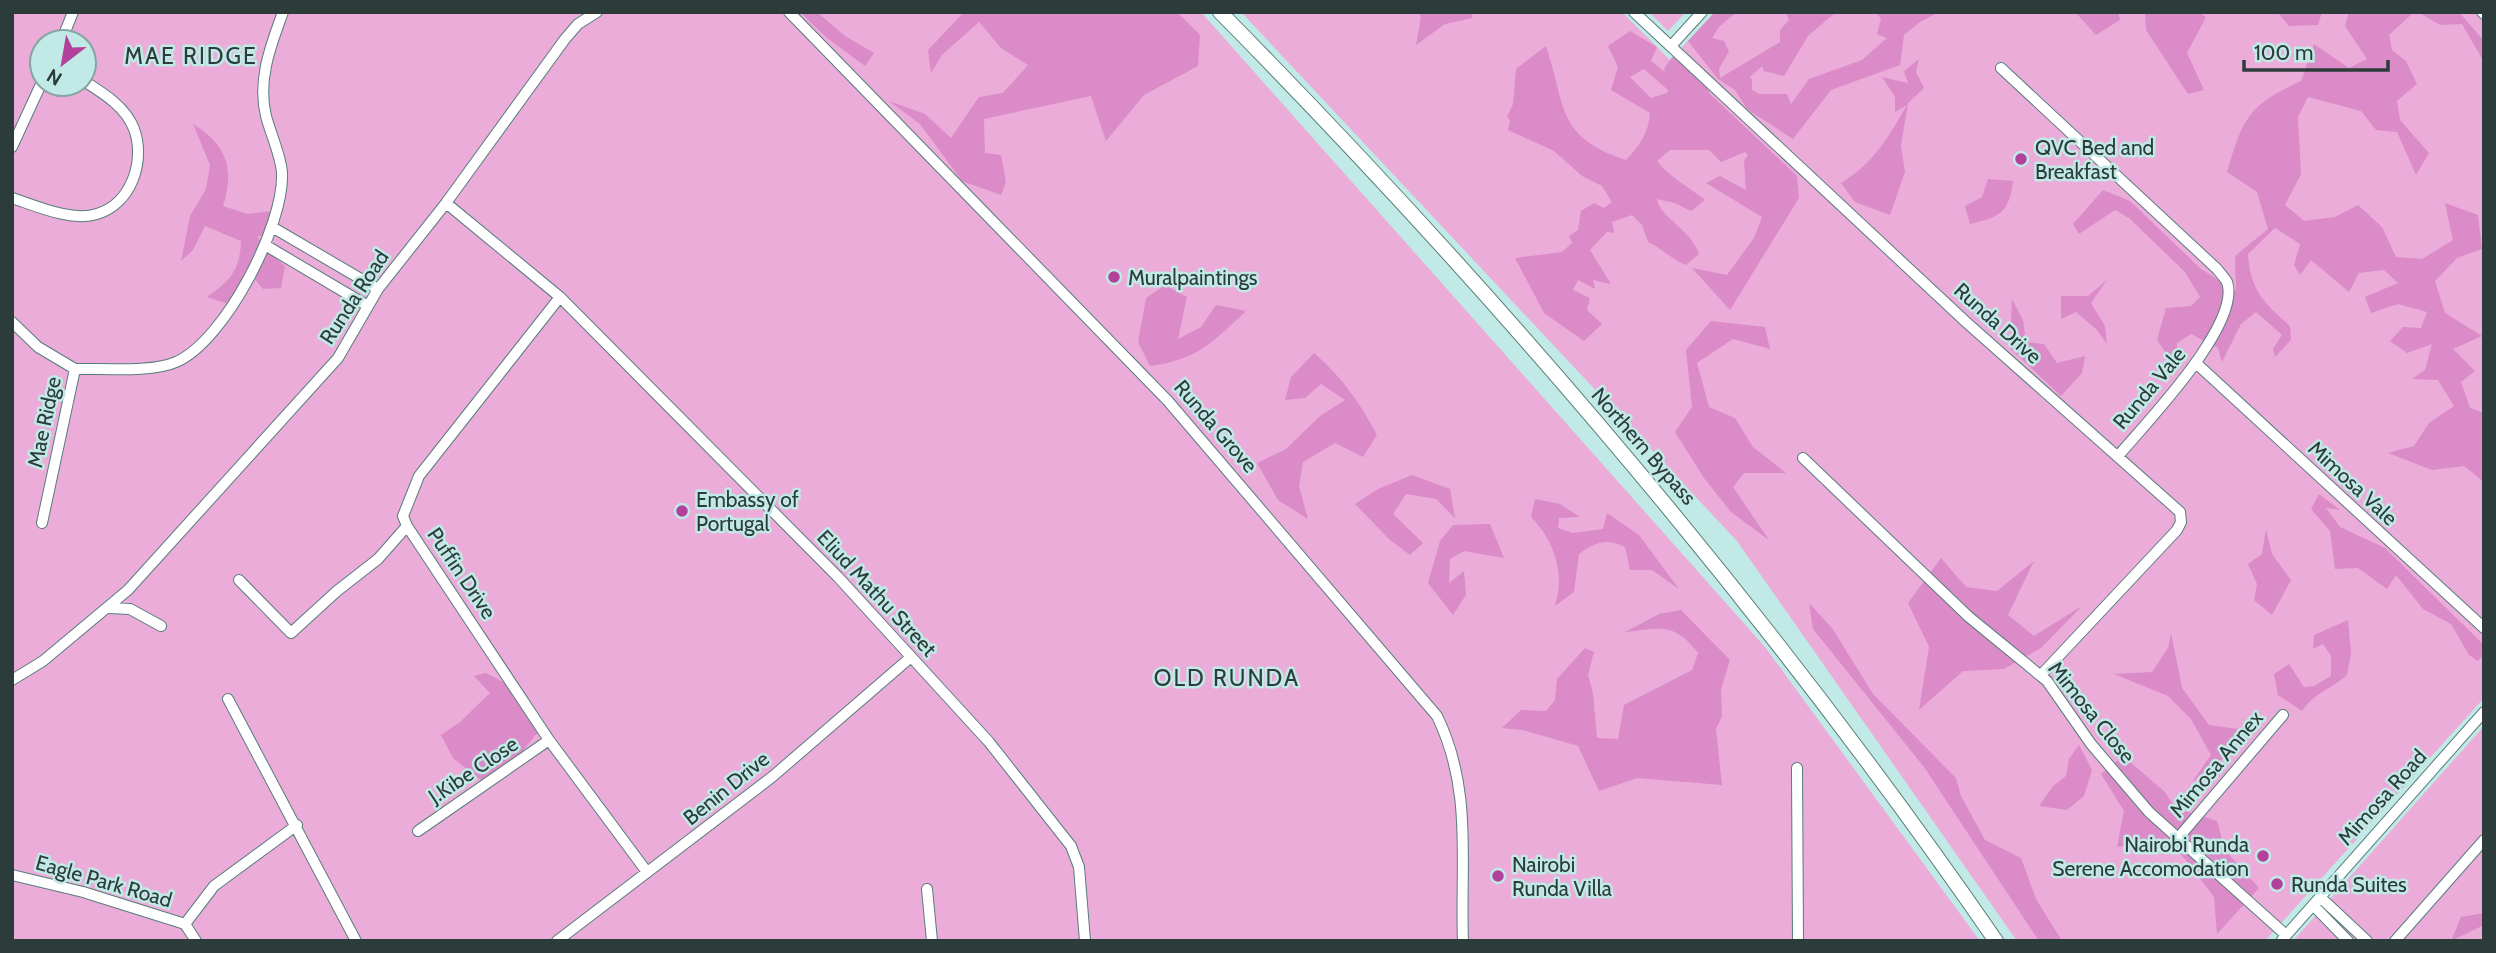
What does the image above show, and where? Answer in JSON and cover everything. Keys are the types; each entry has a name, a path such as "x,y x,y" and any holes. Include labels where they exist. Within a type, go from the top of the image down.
{"main road":[{"name":"Northern Bypass","path":"1220,12 1476,283 1681,522 1815,689 1996,941"}],"street":[{"name":"Mae Ridge","path":"12,322 38,347 75,369 136,368 175,363 206,338 229,309 265,245 278,210 282,174 265,113 263,79 283,12"},
{"name":"Runda Road","path":"12,680 43,661 128,590 338,358 378,289 446,203 565,39 578,24 597,12"},
{"name":"Runda Grove","path":"789,12 1168,401 1437,716 1450,743 1463,795 1463,941"},
{"name":"Runda Drive","path":"1634,12 1966,322 2119,455 2180,512 2181,522 2177,530 2041,675"},
{"path":"1671,46 1702,12"},
{"name":"Runda Vale","path":"2001,68 2217,269 2227,282 2227,301 2197,364 2119,455"},
{"path":"12,198 53,211 96,215 112,206 129,190 136,172 134,127 114,100 98,90"},
{"path":"12,147 35,98"},
{"name":"Eliud Mathu Street","path":"446,203 560,297 838,577 989,742 1071,846 1079,867 1085,941"},
{"path":"271,227 378,289"},
{"path":"265,245 368,306"},
{"name":"Puffin Drive","path":"560,297 418,476 403,516 407,526 550,740 647,872"},
{"name":"Mimosa Vale","path":"2197,364 2484,628"},
{"name":"Mae Ridge","path":"42,523 75,369"},
{"name":"Mimosa Close","path":"1803,458 1969,617 2041,675 2099,754 2149,812 2179,837 2283,938"},
{"path":"239,580 291,633 337,591 379,559 407,526"},
{"path":"109,608 130,610 161,626"},
{"name":"Benin Drive","path":"557,941 772,777 911,657"},
{"path":"228,699 356,941"},
{"name":"Mimosa Road","path":"2283,938 2319,901 2343,869 2484,712"},
{"name":"Mimosa Annex","path":"2179,837 2283,715"},
{"name":"J.Kibe Close","path":"418,831 550,740"},
{"path":"1797,768 1798,941"},
{"name":"Eagle Park Road","path":"185,924 214,886 297,825"},
{"path":"2395,941 2484,840"},
{"name":"Eagle Park Road","path":"12,875 83,892 185,924 196,941"},
{"path":"927,889 932,941"},
{"path":"2319,901 2348,941"},
{"path":"2319,901 2367,941"}],"shaded area":[{"path":"12,12 1201,12 1765,647 1980,941 12,941"},
{"path":"800,12 817,12 845,36 874,53 865,66 827,38"},
{"path":"964,12 1177,12 1200,35 1198,66 1144,95 1106,141 1091,96 984,119 985,153 1001,155 1006,182 1001,195 962,181 920,124 889,101 925,114 951,138 979,97 1003,93 1028,65 1001,48 979,22 942,55 931,73 928,50"},
{"path":"1241,12 1622,12 1670,60 1715,12 2484,12 2484,698 2265,941 2017,941 1737,541"},
{"path":"1418,12 1472,12 1472,18 1445,24 1416,45 1421,17"},
{"path":"1649,12 1686,12 1668,31"},
{"path":"1715,12 1734,14 1719,27 1712,38 1724,41 1729,51 1719,69 1720,78 1780,42 1780,30 1789,20 1786,12 1836,12 1808,36 1784,76 1764,71 1762,66 1749,78 1752,79 1752,90 1759,94 1787,94 1791,104 1809,79 1862,60 1887,38 1877,34 1881,19 1876,12 1939,12 1904,35 1900,65 1831,90 1793,139 1747,109 1735,90 1718,79 1688,41"},
{"path":"2075,12 2118,12 2120,20 2096,35"},
{"path":"2145,12 2197,12 2206,17 2187,53 2204,90 2188,94 2146,30"},
{"path":"2277,12 2322,12 2318,25 2289,26"},
{"path":"2349,12 2414,12 2389,35 2392,50 2406,61 2417,84 2397,101 2400,120 2429,153 2416,175 2397,132 2376,130 2361,111 2308,97 2298,117 2301,174 2285,205 2304,221 2335,217 2358,205 2382,227 2396,257 2422,259 2453,240 2445,203 2478,215 2482,249 2457,258 2435,281 2445,313 2482,336 2453,349 2475,371 2461,382 2470,408 2484,413 2484,482 2464,466 2432,470 2388,453 2414,446 2429,423 2454,406 2438,380 2412,379 2425,370 2432,344 2407,353 2390,341 2403,327 2421,328 2427,312 2398,304 2371,313 2365,297 2398,283 2384,270 2359,273 2349,292 2311,260 2300,275 2294,265 2300,244 2275,228 2248,254 2249,266 2260,295 2290,326 2291,340 2275,357 2273,349 2282,335 2256,312 2241,324 2222,362 2218,348 2191,334 2177,343 2176,367 2157,340 2166,308 2191,306 2200,297 2185,272 2129,218 2115,210 2079,234 2073,224 2103,190 2130,201 2201,269 2236,291 2235,256 2268,229 2257,192 2227,172 2238,138 2250,115 2259,106 2301,81 2314,44 2349,68 2367,59 2345,26"},
{"path":"2418,12 2459,12 2484,41 2484,62 2462,24 2440,25"},
{"path":"1630,31 1657,47 1651,61 1665,72 1664,69 1673,56 1700,74 1710,94 1797,176 1799,198 1730,310 1692,268 1727,275 1754,238 1762,217 1706,183 1720,176 1746,190 1744,161 1748,155 1745,152 1721,162 1709,150 1670,150 1657,161 1673,177 1705,200 1691,211 1675,203 1657,199 1659,206 1689,237 1699,254 1686,265 1648,242 1642,225 1632,215 1612,222 1614,233 1607,232 1590,250 1611,284 1593,280 1595,289 1578,280 1573,290 1590,298 1587,310 1602,324 1584,341 1544,313 1515,258 1562,252 1572,243 1569,236 1578,230 1581,211 1594,203 1604,208 1612,202 1602,186 1582,176 1554,151 1508,130 1510,120 1507,117 1513,104 1516,69 1546,46 1567,117 1575,130 1603,151 1626,160 1643,139 1650,113 1611,90 1618,67 1608,46","holes":["1644,69 1668,90 1667,93 1651,98 1630,77"]},
{"path":"1919,59 1916,72 1924,88 1908,103 1901,146 1905,172 1890,215 1855,202 1841,183 1872,158 1907,105 1895,112 1895,97 1882,77 1908,83 1904,71"},
{"path":"193,124 214,140 225,159 228,181 223,206 247,214 272,211 276,235 257,236 263,247 285,266 281,288 263,289 252,276 235,306 207,297 232,274 238,260 241,241 205,226 193,250 181,261 190,216 206,189 210,165"},
{"path":"1988,179 2013,181 2009,200 1996,216 1970,224 1965,206 1982,197"},
{"path":"2107,280 2091,303 2105,326 2107,344 2097,330 2076,312 2061,319 2061,296 2088,296"},
{"path":"1165,285 1187,297 1178,339 1201,327 1216,305 1246,311 1203,348 1180,359 1150,366 1138,342 1146,298"},
{"path":"2012,299 2023,320 2026,342 2044,344 2057,363 2085,356 2082,373 2061,396 2010,348"},
{"path":"1711,321 1765,327 1770,349 1733,339 1697,363 1709,407 1735,418 1753,447 1786,473 1744,473 1733,487 1769,540 1731,512 1704,478 1675,432 1692,407 1686,350"},
{"path":"1314,353 1350,391 1377,435 1363,457 1335,443 1303,462 1299,486 1308,519 1278,500 1257,463 1286,449 1320,416 1345,400 1321,384 1305,398 1285,400 1291,377"},
{"path":"1412,475 1450,489 1455,518 1436,499 1406,494 1393,514 1423,543 1410,555 1389,539 1355,504 1378,489"},
{"path":"2319,494 2340,510 2326,508 2340,527 2385,548 2484,645 2484,654 2478,661 2469,655 2451,624 2423,609 2396,575 2387,589 2358,568 2335,569 2330,531 2311,509"},
{"path":"1535,499 1560,504 1580,517 1559,518 1558,528 1573,533 1603,529 1607,513 1639,535 1679,589 1652,570 1630,570 1625,547 1601,543 1579,554 1574,592 1555,606 1559,582 1556,558 1546,537 1531,517"},
{"path":"1490,524 1504,558 1464,551 1450,559 1449,583 1464,571 1466,595 1453,615 1428,583 1440,541 1453,525"},
{"path":"2266,529 2272,554 2291,580 2272,615 2254,600 2257,584 2248,564 2262,554"},
{"path":"1941,558 1966,587 1997,591 2034,561 2008,615 2034,636 2082,606 2041,648 2004,669 1963,671 1919,710 1929,647 1908,603"},
{"path":"1809,603 1832,628 1873,694 1956,778 1961,796 1985,840 2021,858 2036,899 2062,941 2039,941 1924,767 1813,629"},
{"path":"1681,610 1730,660 1721,689 1722,716 1716,729 1722,785 1637,778 1599,791 1578,746 1523,730 1502,728 1521,710 1546,711 1555,700 1557,679 1585,648 1594,652 1588,675 1593,693 1597,738 1618,739 1624,705 1692,670 1698,653 1682,636 1666,629 1625,632 1659,614"},
{"path":"2348,620 2351,652 2347,675 2312,699 2302,711 2278,695 2274,674 2289,664 2304,687 2314,686 2331,676 2331,656 2323,644 2313,649 2314,635"},
{"path":"2171,633 2182,688 2209,725 2246,730 2231,753 2192,782 2211,755 2191,719 2168,696 2114,674 2152,672 2168,648"},
{"path":"486,673 509,685 539,731 516,759 482,781 453,758 441,735 460,722 490,693 474,676"},
{"path":"2484,726 2484,941 2293,941"},
{"path":"2079,745 2092,770 2084,796 2067,810 2039,806 2053,786 2066,776 2069,759"},
{"path":"2123,756 2165,792 2175,808 2217,821 2225,850 2259,888 2217,934 2214,897 2185,859 2165,839 2117,847 2124,811 2101,774"},
{"path":"2484,913 2484,925 2451,941 2461,917"}],"place":[{"name":"QVC Bed and Breakfast","path":"2021,159"},
{"name":"Muralpaintings","path":"1114,277"},
{"name":"Embassy of Portugal","path":"682,511"},
{"name":"Nairobi Runda Serene Accomodation","path":"2263,856"},
{"name":"Nairobi Runda Villa","path":"1498,876"},
{"name":"Runda Suites","path":"2277,884"}],"district":[{"name":"MAE RIDGE","path":"191,56"},
{"name":"OLD RUNDA","path":"1227,678"}]}
